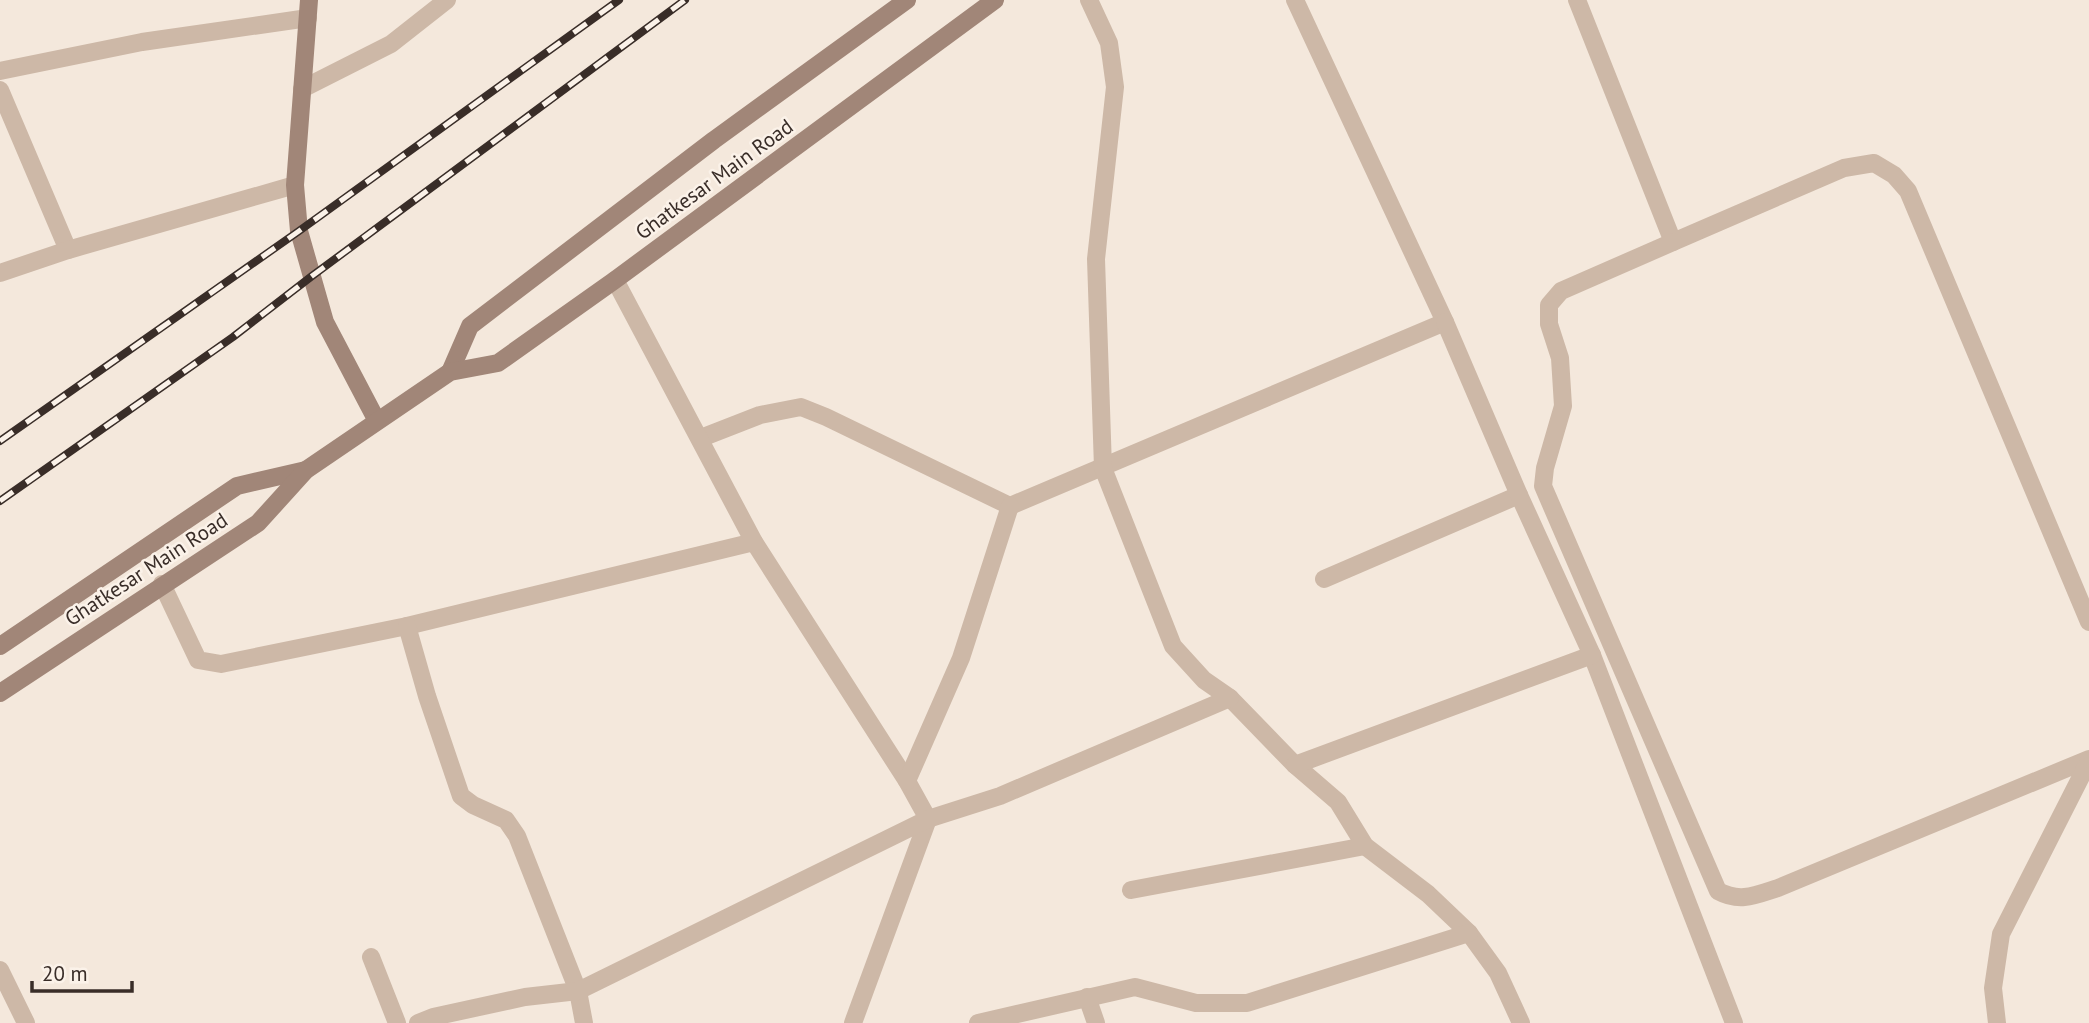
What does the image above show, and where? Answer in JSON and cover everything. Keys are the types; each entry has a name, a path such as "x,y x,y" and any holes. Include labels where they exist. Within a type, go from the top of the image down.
{"main road":[{"name":"Ghatkesar Main Road","path":"450,372 470,326 714,139 907,0"},
{"name":"Ghatkesar Main Road","path":"0,693 258,523 306,470 450,372 498,363 995,0"},
{"path":"308,9 295,185 299,231 326,322 377,421"},
{"name":"Ghatkesar Main Road","path":"0,646 237,486 306,470"}],"street":[{"path":"302,89 391,44 447,0"},
{"path":"1089,0 1109,43 1115,87 1096,259 1103,468 1173,646 1204,680 1230,698 1295,765 1338,802 1365,846 1428,894 1469,933 1498,973 1521,1023"},
{"path":"1295,0 1445,322 1519,495 1592,654 1734,1023"},
{"path":"1577,0 1673,242"},
{"path":"0,71 308,9"},
{"path":"0,90 68,250"},
{"path":"2089,622 1908,191 1894,175 1874,163 1844,167 1562,291 1549,305 1549,324 1560,358 1563,406 1545,468 1543,486 1718,891 1743,899 1778,888 2089,760"},
{"path":"1,270 295,185"},
{"path":"615,280 754,542 907,781 928,819 853,1023"},
{"path":"701,438 760,415 801,407 1010,506 1445,322"},
{"path":"1324,579 1519,495"},
{"path":"907,781 961,658 1010,506"},
{"path":"162,584 198,660 221,664 407,626 754,542"},
{"path":"407,626 427,696 461,796 473,805 506,820 517,836 578,991 584,1023"},
{"path":"1295,765 1592,654"},
{"path":"418,1023 433,1017 526,997 578,991 928,819 1000,796 1230,698"},
{"path":"1997,1023 1993,989 2001,934 2089,760"},
{"path":"1131,890 1365,846"},
{"path":"978,1023 1135,987 1196,1003 1247,1003 1469,933"},
{"path":"371,957 397,1023"},
{"path":"0,970 26,1023"},
{"path":"1087,997 1096,1023"}],"railway":[{"path":"0,441 299,231 619,0"},
{"path":"0,501 233,337 685,0"}]}
